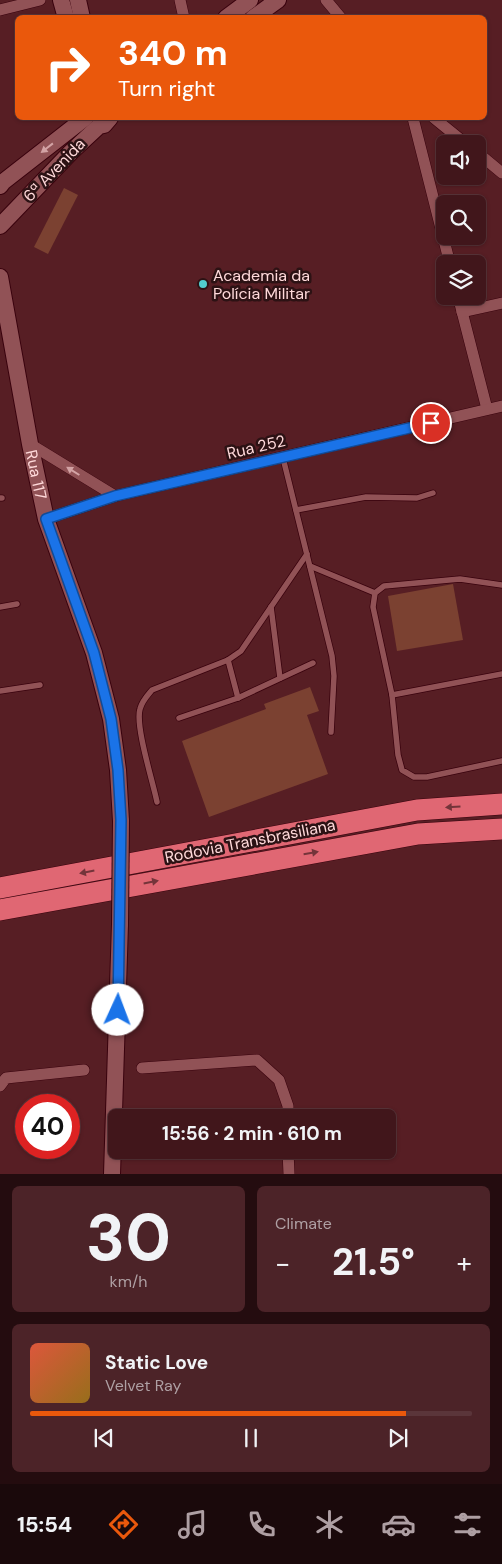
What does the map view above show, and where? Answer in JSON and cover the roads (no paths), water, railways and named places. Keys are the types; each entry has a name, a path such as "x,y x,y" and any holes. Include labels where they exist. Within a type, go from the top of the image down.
{"highway":[{"name":"Rodovia Transbrasiliana","path":"0,888 417,810 502,804"},
{"name":"Rodovia Transbrasiliana","path":"0,910 418,834 502,829"}],"street":[{"path":"0,10 40,0"},
{"path":"61,0 65,15"},
{"path":"78,0 81,15"},
{"path":"180,0 183,15"},
{"path":"230,15 250,0"},
{"path":"257,15 278,0"},
{"path":"326,0 338,15"},
{"name":"6ª Avenida","path":"1,183 82,120"},
{"name":"6ª Avenida","path":"0,226 100,120"},
{"path":"414,120 448,255"},
{"path":"436,120 455,135"},
{"path":"486,160 502,173"},
{"name":"Rua 117","path":"0,277 30,444 46,519 94,653 111,719 118,770 121,820 120,924 112,1174"},
{"path":"462,312 502,303"},
{"path":"460,305 487,409"},
{"name":"Rua 252","path":"46,519 115,496 502,406"},
{"path":"30,444 115,496"},
{"path":"142,1068 257,1060 279,1080 287,1109"},
{"path":"0,1086 6,1078 84,1070"},
{"path":"288,1159 289,1174"}],"lane":[{"path":"283,458 332,656 334,676 331,732"},
{"path":"296,510 366,497 416,498 433,493"},
{"path":"157,802 139,725 139,710 144,698 152,690 228,660 241,651 307,554"},
{"path":"310,566 375,592"},
{"path":"502,585 460,578 384,586 375,592 373,607 392,695 398,755 402,770 414,777 427,776 502,761"},
{"path":"0,607 17,604"},
{"path":"271,607 280,678"},
{"path":"228,660 238,698"},
{"path":"179,718 238,698 313,663"},
{"path":"392,695 502,674"},
{"path":"0,691 40,685"}],"place":[{"name":"Academia da Polícia Militar","path":"203,284"}]}
